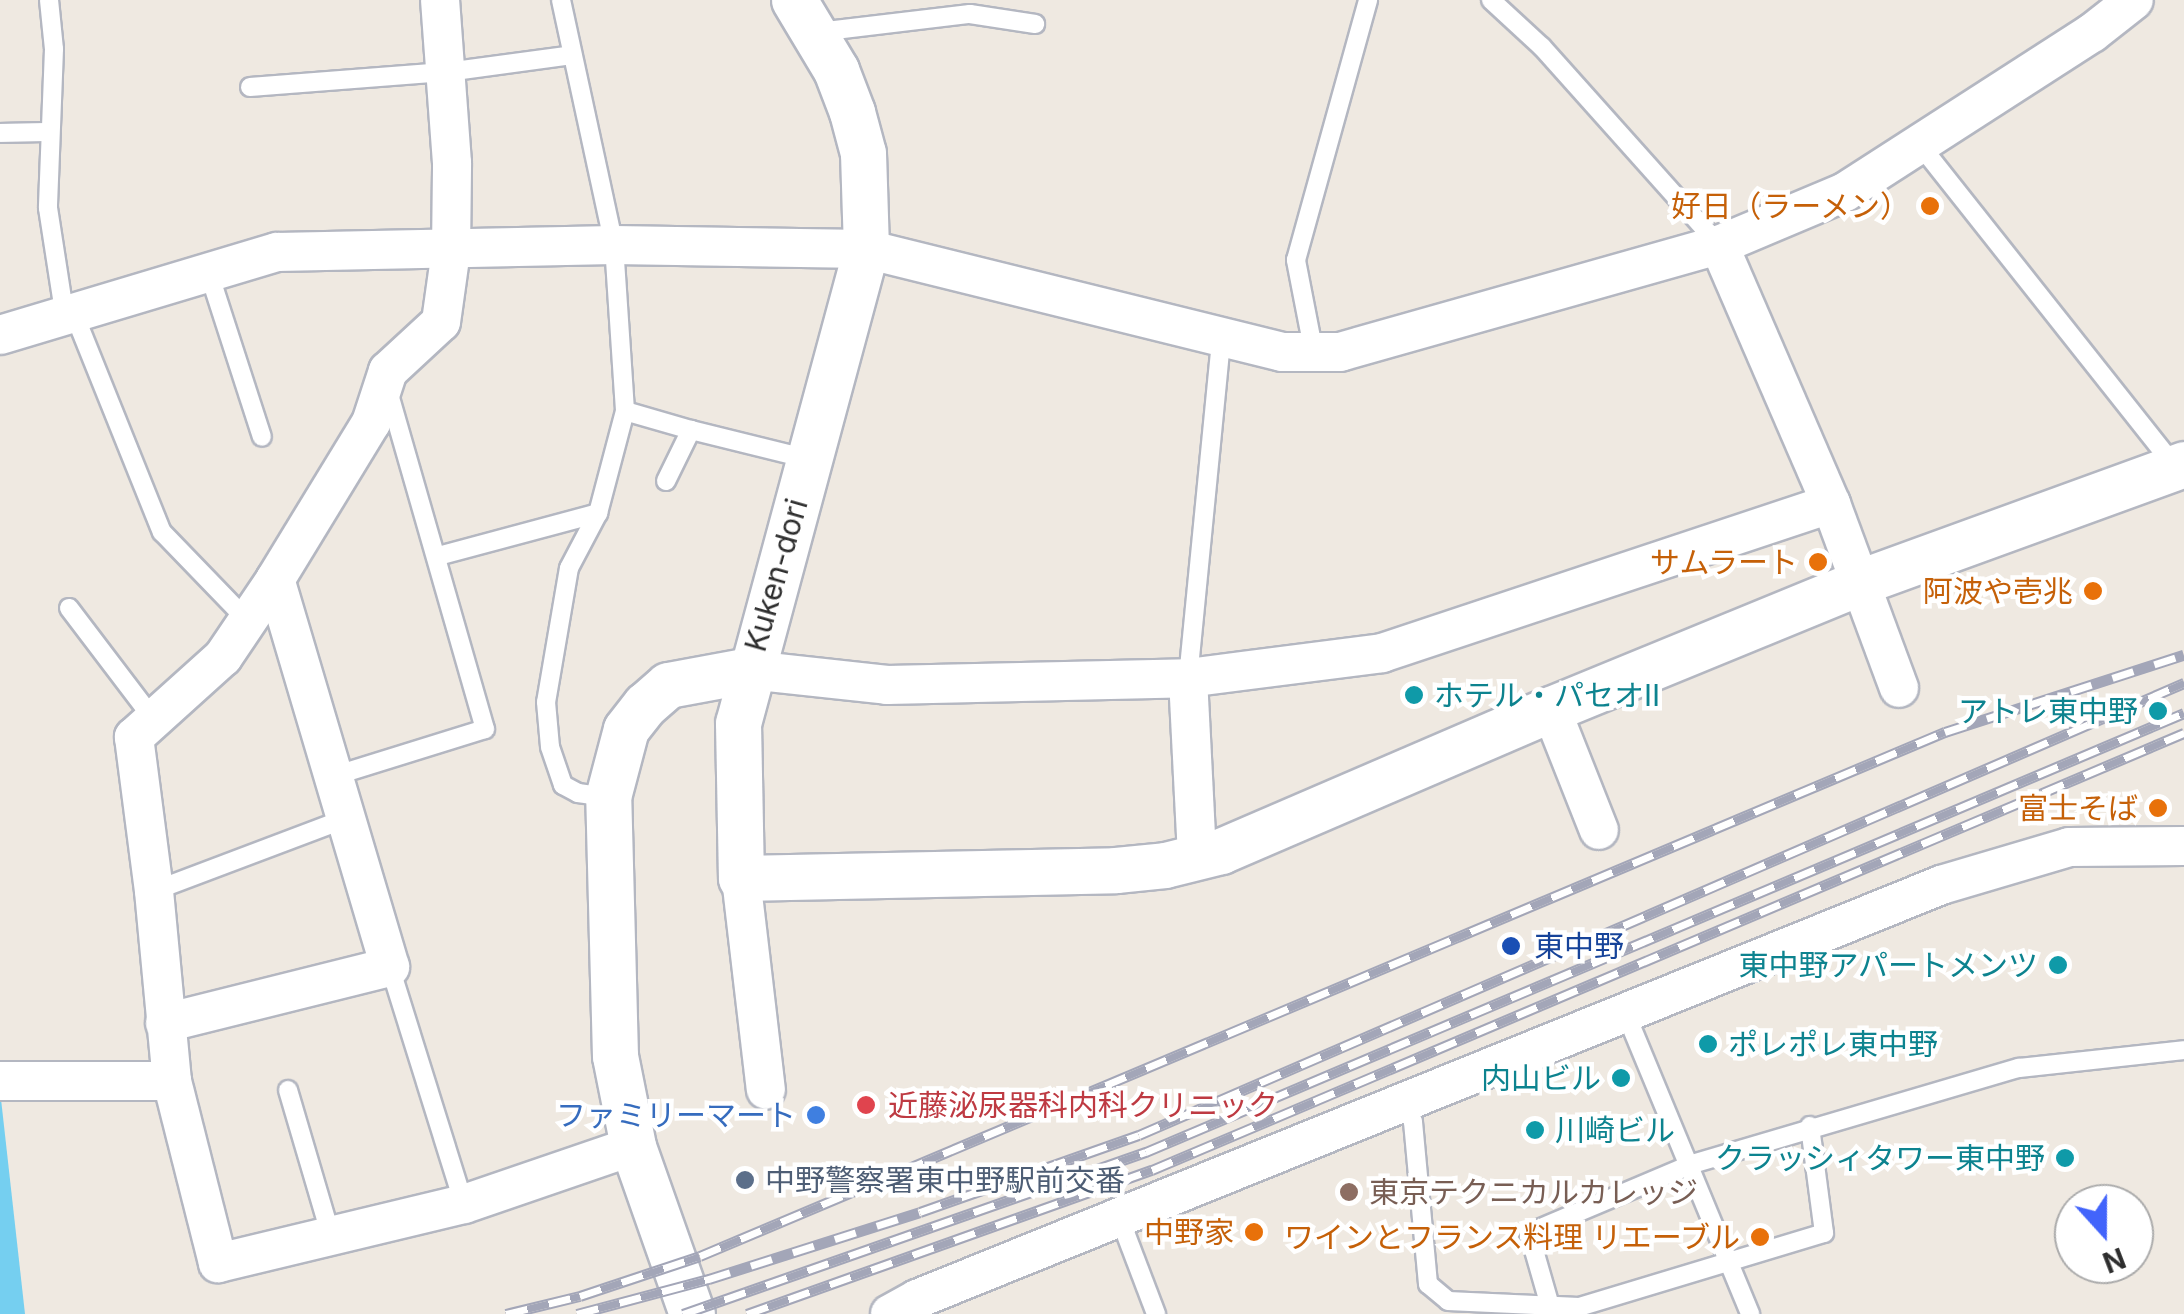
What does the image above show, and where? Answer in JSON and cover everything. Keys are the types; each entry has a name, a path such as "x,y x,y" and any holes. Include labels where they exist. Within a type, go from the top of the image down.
{"street":[{"path":"440,0 452,163 451,251 441,322 388,371 371,423 223,657 134,737 172,1081 218,1263 464,1204 632,1146"},
{"path":"0,335 277,252 451,251 614,244 866,249 1221,339 1314,355 1340,352 1719,245 1845,192 2092,33 2134,0"},
{"name":"Kuken-dori","path":"692,1314 632,1146 615,1056 608,797 626,730 646,704 668,685 750,670 866,249 863,153 836,70 804,16"},
{"path":"1719,245 1832,504 1898,688"},
{"path":"742,878 1100,871 1197,858 1860,582 2180,466"},
{"path":"766,1090 742,878 738,723 750,670 887,685 1188,678 1382,652 1832,504"},
{"path":"164,1023 390,967 275,580"},
{"path":"1188,678 1197,858"},
{"path":"1550,709 1599,830"},
{"path":"890,1314 917,1299 1941,885 2014,860 2069,847 2184,846"},
{"path":"1,1081 172,1081"}],"lane":[{"path":"49,0 54,48 48,208 70,317 162,532 247,620"},
{"path":"562,0 614,244 625,411 598,512 569,568 546,702 550,747 562,786 578,793 608,797"},
{"path":"1314,355 1296,260 1368,0"},
{"path":"1503,2 1719,245"},
{"path":"804,16 970,14 1035,24"},
{"path":"250,86 446,72 572,55"},
{"path":"0,133 49,132"},
{"path":"1920,145 2180,466"},
{"path":"209,273 262,437"},
{"path":"1188,678 1221,339"},
{"path":"334,776 485,729 385,380"},
{"path":"625,411 809,460"},
{"path":"666,481 691,430"},
{"path":"438,556 598,512"},
{"path":"69,608 154,720"},
{"path":"154,891 347,818"},
{"path":"390,967 464,1204"},
{"path":"1626,1014 1692,1164 1750,1314"},
{"path":"1550,1306 1530,1233 1692,1164 1810,1126 2020,1068 2184,1050"},
{"path":"288,1090 331,1236"},
{"path":"1405,1100 1413,1122 1428,1284 1448,1301 1579,1306 1824,1233 1810,1126"},
{"path":"1120,1219 1156,1314"}],"water":[{"path":"1,1099 25,1314 0,1314"}],"railway":[{"path":"506,1314 580,1296 700,1256 1945,732 2184,655"},
{"path":"577,1314 709,1279 920,1212 1139,1135 2184,683"},
{"path":"683,1314 1146,1152 2184,713"},
{"path":"747,1314 1152,1170 2184,733"}],"place":[{"name":"好日（ラーメン）","path":"1930,206"},
{"name":"サムラート","path":"1818,562"},
{"name":"阿波や壱兆","path":"2093,591"},
{"name":"ホテル・パセオⅡ","path":"1414,695"},
{"name":"アトレ東中野","path":"2158,711"},
{"name":"富士そば","path":"2158,808"},
{"name":"東中野","path":"1511,946"},
{"name":"東中野アパートメンツ","path":"2058,965"},
{"name":"ポレポレ東中野","path":"1708,1044"},
{"name":"内山ビル","path":"1621,1078"},
{"name":"近藤泌尿器科内科クリニック","path":"866,1105"},
{"name":"ファミリーマート","path":"816,1115"},
{"name":"川崎ビル","path":"1535,1130"},
{"name":"クラッシィタワー東中野","path":"2065,1158"},
{"name":"中野警察署東中野駅前交番","path":"745,1180"},
{"name":"東京テクニカルカレッジ","path":"1349,1192"},
{"name":"中野家","path":"1254,1232"},
{"name":"ワインとフランス料理 リエーブル","path":"1760,1237"}]}
